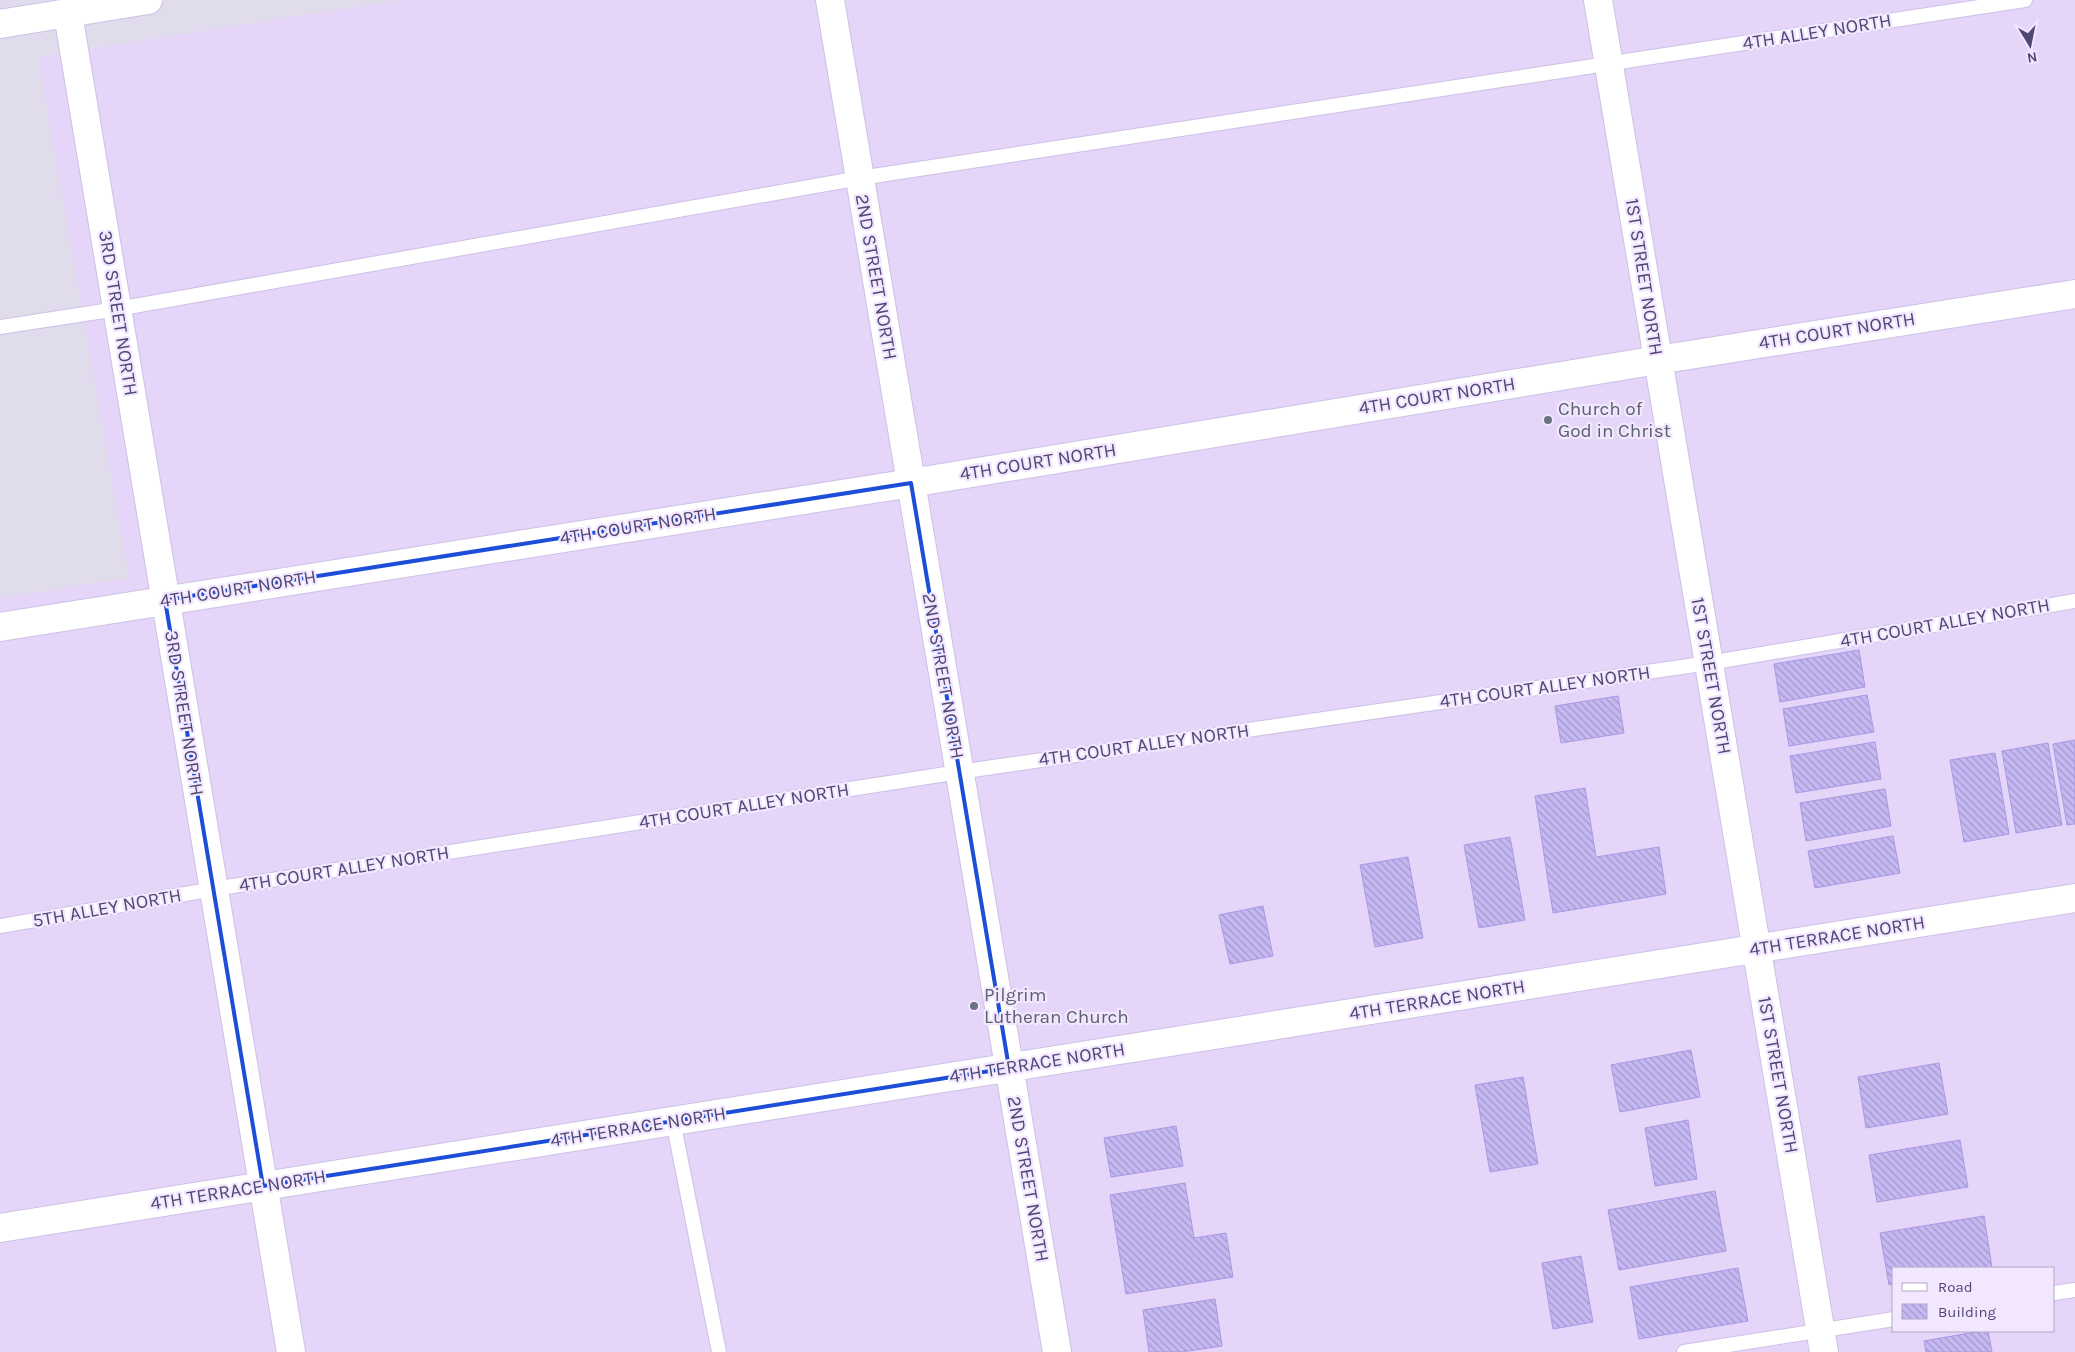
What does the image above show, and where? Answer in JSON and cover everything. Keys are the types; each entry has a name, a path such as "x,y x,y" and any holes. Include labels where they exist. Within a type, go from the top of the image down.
{"street":[{"path":"0,24 148,0"},
{"name":"2ND STREET NORTH","path":"830,0 1057,1352"},
{"name":"1ST STREET NORTH","path":"1598,0 1822,1341"},
{"name":"3RD STREET NORTH","path":"68,14 291,1352"},
{"name":"4TH COURT NORTH","path":"0,627 911,483 1658,360 2075,294"},
{"name":"4TH TERRACE NORTH","path":"0,1228 2075,898"}],"lane":[{"name":"4TH ALLEY NORTH","path":"0,327 117,309 860,178 2025,0"},
{"name":"4TH COURT ALLEY NORTH","path":"214,889 959,772 1709,663 2075,601"},
{"name":"5TH ALLEY NORTH","path":"0,926 214,889"},
{"path":"673,1121 719,1352"},
{"path":"2055,1293 2075,1290"},
{"path":"1684,1352 1822,1341 1892,1319"}],"highlighted area":[{"path":"911,483 1009,1068 263,1186 165,600"}],"shaded area":[{"path":"0,0 399,0 38,57 129,578 0,598"},
{"path":"399,0 2075,0 2075,1352 0,1352 0,598 129,578 38,57"}],"building":[{"path":"1859,650 1865,687 1780,702 1774,664"},
{"path":"1867,695 1874,732 1789,746 1783,709"},
{"path":"1618,696 1624,733 1561,743 1555,706"},
{"path":"2075,740 2075,824 2067,825 2053,744"},
{"path":"1875,742 1881,779 1796,793 1790,756"},
{"path":"2048,743 2062,825 2016,833 2002,751"},
{"path":"1995,753 2009,834 1964,842 1950,760"},
{"path":"1585,788 1596,857 1659,847 1666,894 1553,913 1535,796"},
{"path":"1885,789 1891,826 1806,841 1800,803"},
{"path":"1893,836 1900,873 1815,888 1808,851"},
{"path":"1510,837 1525,920 1479,928 1464,845"},
{"path":"1408,857 1423,938 1375,947 1360,865"},
{"path":"1263,906 1273,956 1230,964 1219,915"},
{"path":"1691,1050 1700,1097 1620,1112 1611,1065"},
{"path":"1939,1063 1948,1114 1866,1128 1858,1077"},
{"path":"1523,1077 1538,1164 1490,1172 1475,1085"},
{"path":"1688,1120 1697,1179 1655,1186 1645,1128"},
{"path":"1176,1126 1183,1166 1111,1177 1104,1138"},
{"path":"1960,1140 1968,1187 1877,1202 1869,1155"},
{"path":"1185,1183 1194,1238 1226,1233 1233,1277 1126,1294 1110,1195"},
{"path":"1715,1191 1726,1251 1619,1270 1608,1210"},
{"path":"1984,1216 1992,1267 1892,1267 1892,1284 1889,1285 1880,1233"},
{"path":"1581,1256 1593,1322 1553,1329 1542,1263"},
{"path":"1738,1268 1748,1321 1639,1339 1630,1287"},
{"path":"1215,1299 1222,1346 1182,1352 1149,1352 1143,1310"},
{"path":"1975,1332 1988,1332 1992,1352 1926,1352 1924,1341"}],"place":[{"name":"Church of God in Christ","path":"1548,420"},
{"name":"Pilgrim Lutheran Church","path":"974,1006"}]}
